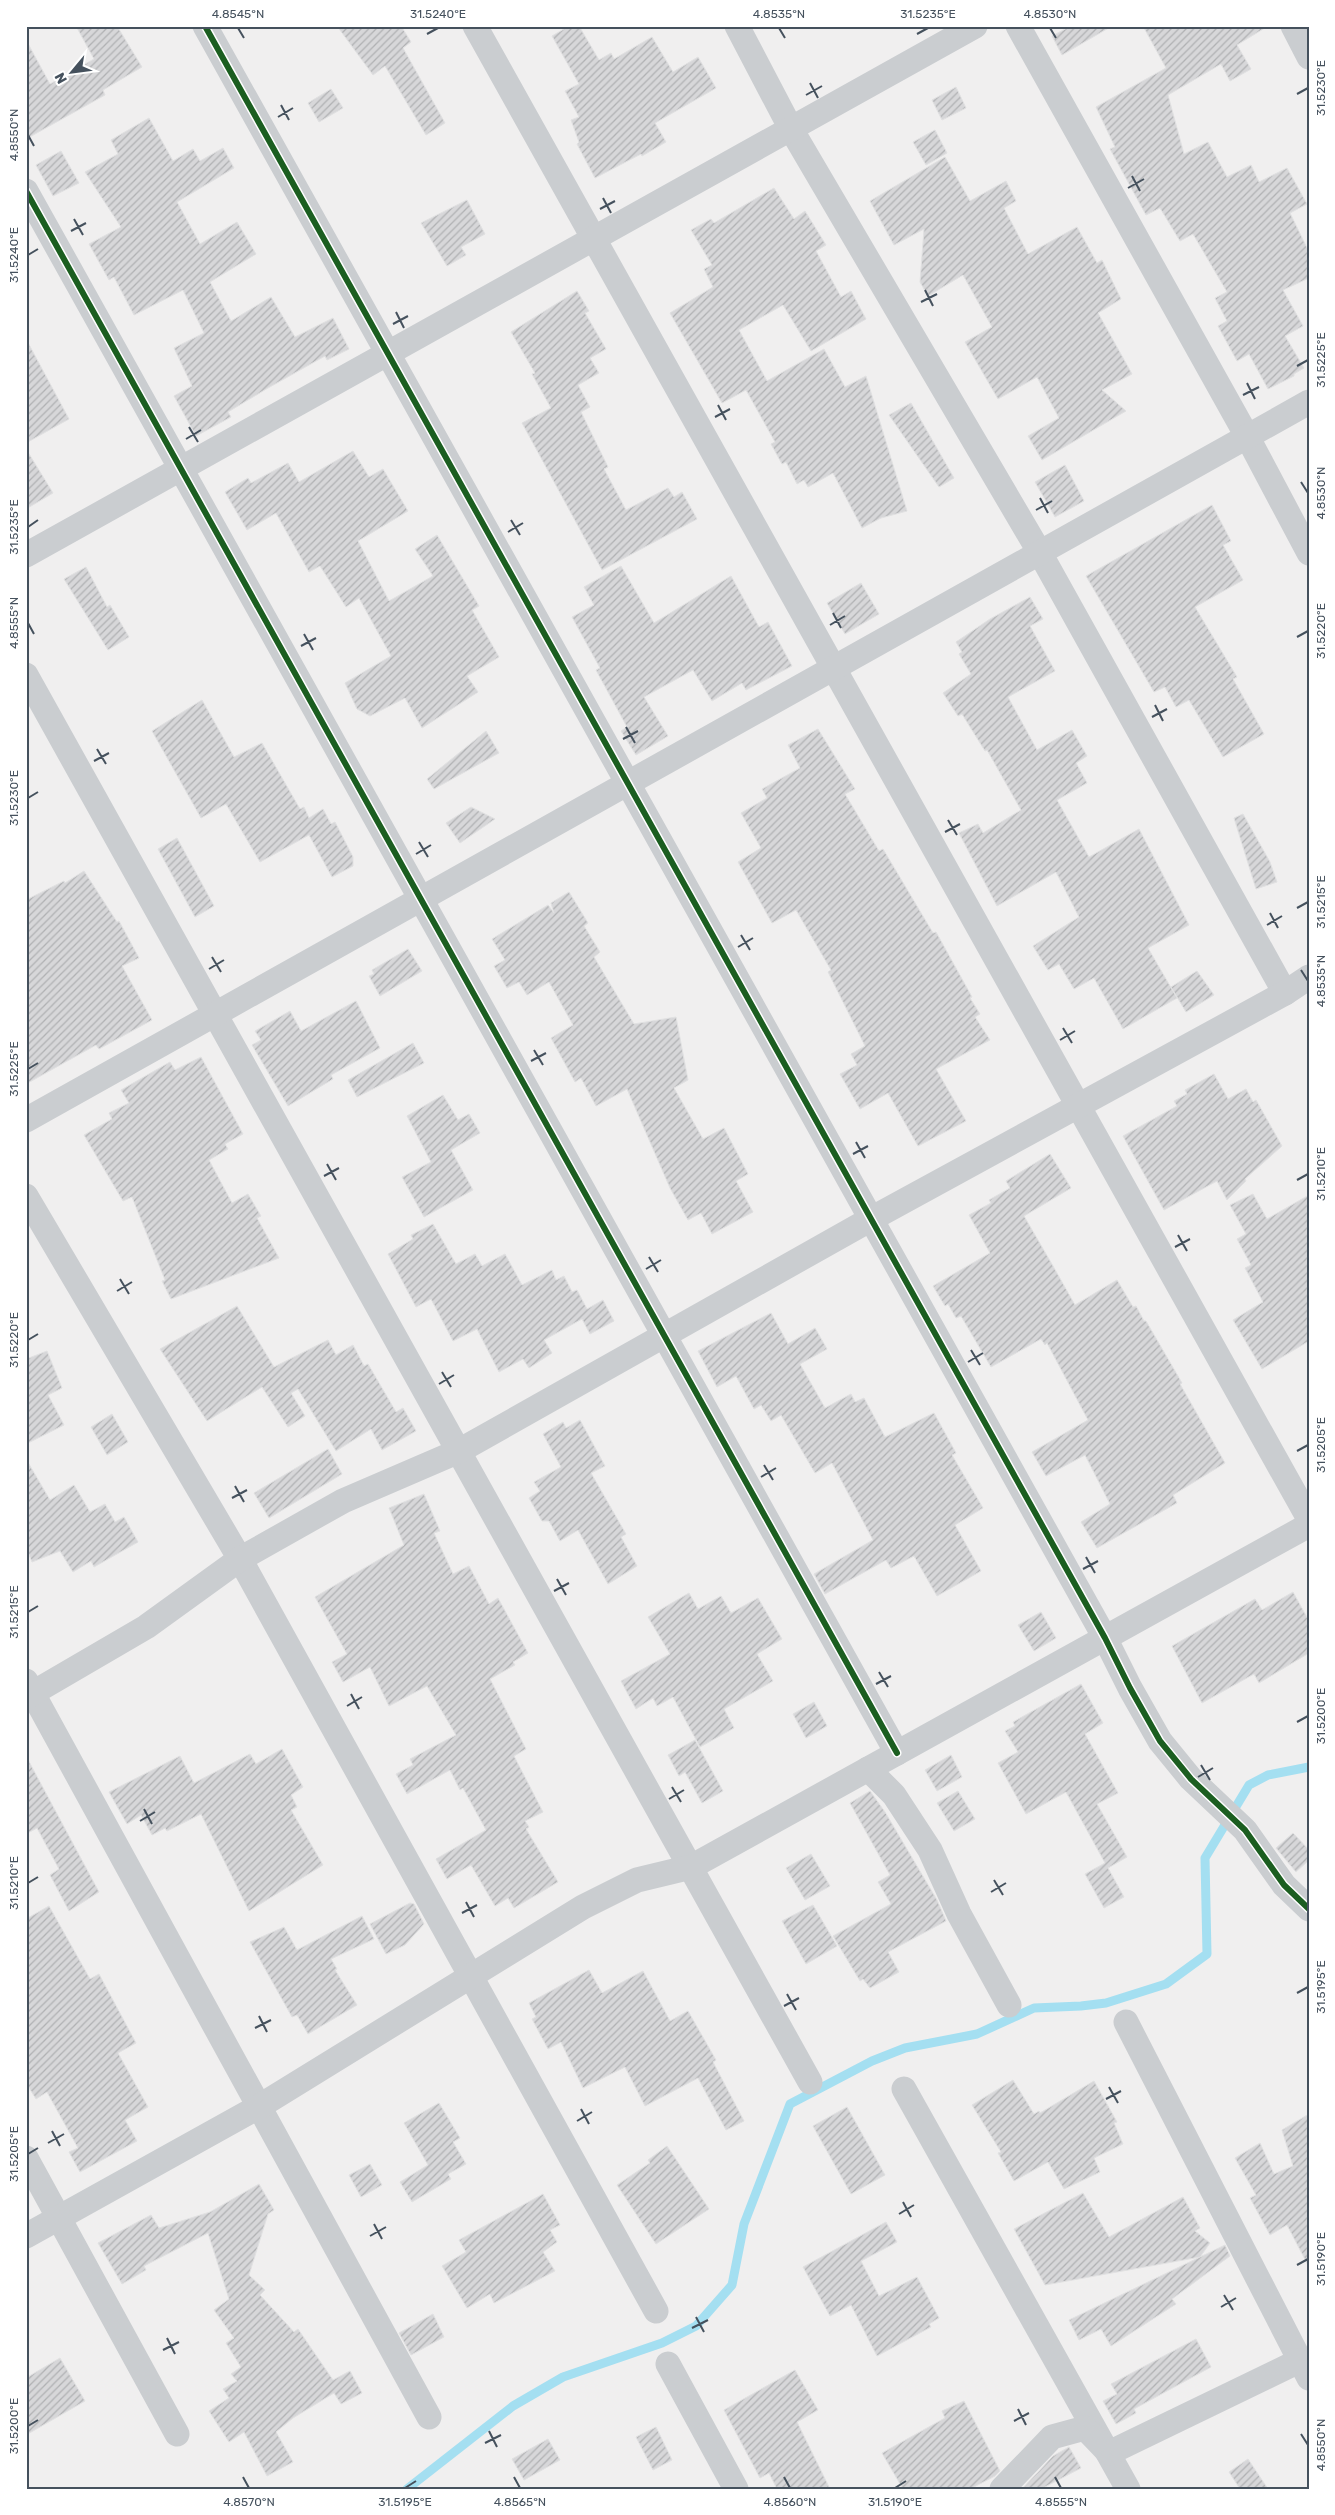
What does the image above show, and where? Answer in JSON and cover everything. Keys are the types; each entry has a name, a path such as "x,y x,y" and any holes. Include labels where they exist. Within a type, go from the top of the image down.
{"street":[{"path":"206,26 387,354 1105,1638 1160,1741 1191,1779 1245,1830 1284,1885 1309,1909"},
{"path":"475,26 592,239 835,668 1309,1519"},
{"path":"737,26 791,129 1040,553 1285,993"},
{"path":"26,555 975,26"},
{"path":"1018,26 1248,438 1309,554"},
{"path":"1293,26 1309,57"},
{"path":"26,191 897,1753"},
{"path":"26,1120 1248,438 1309,402"},
{"path":"26,675 810,2082"},
{"path":"429,2417 260,2106 29,1691 146,1627 240,1559 343,1501 459,1451 665,1337 871,1219 1079,1107 1309,978"},
{"path":"26,1196 240,1559 656,2311"},
{"path":"26,2236 260,2106 591,1903 637,1880 691,1867 1309,1525"},
{"path":"868,1769 894,1795 930,1850 959,1914 1009,2005"},
{"path":"1109,2453 1304,2370 1126,2022"},
{"path":"904,2089 1128,2489"},
{"path":"26,2158 60,2217 177,2434"},
{"path":"668,2364 736,2489"},
{"path":"1002,2489 1052,2437 1085,2428 1109,2453"}],"building":[{"path":"76,26 117,26 142,67 103,90 105,95 26,139 26,40 50,84 94,59"},
{"path":"337,26 401,26 411,42 403,48 445,123 426,135 385,66 373,75"},
{"path":"569,26 579,26 599,60 611,53 614,59 652,37 673,72 698,57 716,88 655,123 666,142 642,156 641,154 595,178 577,144 579,142 571,120 579,117 565,91 579,84 552,36"},
{"path":"1071,26 1112,26 1062,55 1052,36"},
{"path":"1143,26 1268,26 1237,45 1251,69 1230,81 1221,64 1168,95 1184,154 1208,142 1227,177 1251,165 1259,182 1287,168 1307,204 1290,213 1309,252 1309,278 1283,290 1303,326 1285,336 1304,368 1294,374 1294,376 1268,389 1249,354 1237,361 1218,326 1227,321 1215,298 1227,292 1193,234 1180,241 1160,208 1146,215 1110,149 1115,147 1096,107 1166,68"},
{"path":"956,87 966,108 942,120 932,100"},
{"path":"331,89 343,108 319,122 308,103"},
{"path":"149,118 173,161 193,149 200,161 223,148 234,168 177,202 200,244 237,222 256,254 210,282 231,321 271,297 295,337 333,318 349,349 327,360 325,356 268,388 228,412 231,417 196,436 174,396 192,386 174,348 204,333 183,290 134,315 114,277 109,280 89,244 121,227 85,172 118,154 111,140"},
{"path":"935,130 947,153 926,165 913,142"},
{"path":"61,151 79,183 53,196 36,165"},
{"path":"945,157 970,201 1006,181 1016,201 1004,208 1028,254 1077,227 1097,263 1102,260 1121,299 1098,313 1132,374 1102,390 1126,411 1042,460 1028,436 1059,418 1037,377 998,399 965,342 992,327 963,275 928,296 920,282 924,229 894,245 870,201"},
{"path":"774,188 794,219 805,211 826,245 816,251 841,297 851,291 866,319 811,351 783,305 739,330 767,381 824,349 845,387 866,376 907,511 881,518 862,528 833,473 808,487 804,480 797,484 786,462 782,464 771,444 775,442 746,390 722,403 670,313 713,287 704,269 712,265 691,230 711,219 714,223"},
{"path":"467,200 485,234 461,247 466,255 447,266 421,223"},
{"path":"577,291 589,311 585,313 606,349 590,358 599,373 578,385 590,407 581,412 608,467 604,469 626,510 668,488 674,497 682,492 697,519 602,570 522,423 551,408 532,374 535,373 511,332"},
{"path":"26,339 69,419 26,443"},
{"path":"911,403 954,478 939,487 889,415"},
{"path":"26,449 53,493 26,509"},
{"path":"353,451 369,477 383,469 408,511 358,541 389,601 433,576 415,549 437,535 479,606 472,610 499,657 467,676 478,692 422,728 405,698 370,716 357,709 345,683 391,656 359,598 346,607 320,566 309,572 276,513 247,530 225,492 248,478 251,483 288,463 299,482"},
{"path":"1065,465 1084,501 1055,517 1035,482"},
{"path":"1212,505 1231,541 1223,545 1243,580 1195,607 1237,677 1233,679 1264,734 1223,757 1189,700 1176,707 1165,687 1154,692 1086,576"},
{"path":"621,566 654,623 731,576 759,627 768,622 792,666 746,690 742,683 712,701 693,670 644,697 668,736 636,755 621,731 627,727 596,670 600,668 572,617 594,605 584,587"},
{"path":"86,567 107,607 110,605 129,637 108,650 64,579"},
{"path":"861,583 879,614 845,634 827,603"},
{"path":"1030,597 1043,619 1030,626 1055,671 1008,697 1037,750 1072,730 1087,756 1076,763 1087,783 1057,800 1089,857 1139,829 1189,925 1148,948 1177,998 1123,1029 1094,978 1074,989 1059,964 1048,970 1033,946 1079,917 1056,872 997,906 959,833 978,824 983,833 1021,810 987,750 985,751 962,714 958,716 943,693 971,674 959,654 962,652 956,642 990,619"},
{"path":"202,700 234,757 262,743 300,809 304,807 309,818 323,809 331,824 335,822 353,857 353,866 332,877 309,835 260,862 226,804 201,818 152,731"},
{"path":"818,729 855,789 845,794 879,851 883,849 933,933 936,932 980,1014 975,1017 990,1040 936,1069 966,1121 918,1146 888,1093 860,1109 840,1074 857,1065 851,1054 865,1046 828,972 831,970 796,910 772,923 738,862 761,848 741,813 767,798 762,789 800,768 788,745"},
{"path":"486,731 499,753 434,789 427,779"},
{"path":"471,807 495,819 460,843 446,823"},
{"path":"1243,814 1270,862 1277,882 1256,889 1234,818"},
{"path":"177,838 214,906 195,917 158,849"},
{"path":"84,871 117,922 119,921 139,958 122,966 152,1020 99,1049 96,1045 26,1084 26,900 64,881 65,883"},
{"path":"569,892 588,923 584,926 600,952 594,957 634,1024 676,1017 688,1080 674,1088 703,1139 724,1128 748,1174 736,1181 753,1212 712,1234 701,1213 688,1220 670,1188 627,1089 596,1106 581,1078 575,1082 551,1038 573,1025 549,982 527,995 519,982 507,988 494,966 505,960 492,939 548,905 554,913 551,903"},
{"path":"408,949 422,971 380,996 369,976 374,974 372,970"},
{"path":"1197,971 1214,995 1186,1012 1171,987"},
{"path":"356,1001 380,1048 331,1075 333,1079 288,1106 252,1045 261,1040 255,1031 290,1011 301,1031"},
{"path":"413,1043 424,1063 357,1097 348,1080"},
{"path":"201,1057 243,1134 225,1144 228,1149 209,1160 232,1203 248,1194 261,1216 257,1218 279,1258 171,1299 162,1281 165,1280 132,1197 123,1201 84,1135 112,1119 109,1113 129,1103 121,1090 170,1062 175,1070"},
{"path":"1214,1074 1228,1099 1246,1089 1253,1102 1256,1100 1282,1146 1245,1179 1246,1181 1227,1200 1217,1181 1164,1210 1123,1136 1177,1106 1174,1101 1187,1094 1185,1090"},
{"path":"443,1095 458,1120 469,1114 480,1133 451,1150 473,1190 424,1217 402,1177 431,1162 407,1116"},
{"path":"1050,1154 1071,1188 1024,1216 1075,1305 1117,1280 1133,1307 1136,1306 1144,1321 1146,1321 1225,1463 1173,1495 1177,1503 1097,1548 1081,1522 1110,1504 1085,1455 1046,1476 1032,1452 1088,1420 1047,1343 1045,1345 1041,1339 991,1367 961,1316 956,1318 948,1304 945,1306 933,1286 990,1253 969,1215 991,1203 989,1200 1010,1188 1006,1181"},
{"path":"1253,1194 1267,1219 1309,1195 1309,1341 1262,1369 1233,1320 1263,1302 1245,1268 1251,1265 1237,1239 1246,1234 1230,1205"},
{"path":"433,1224 456,1264 475,1254 482,1266 505,1254 522,1285 552,1270 556,1280 564,1276 572,1292 577,1290 587,1309 603,1300 614,1321 590,1334 582,1319 544,1340 552,1353 529,1368 523,1359 499,1372 477,1329 453,1341 431,1299 416,1307 388,1254 413,1239 411,1235"},
{"path":"237,1306 274,1367 328,1340 336,1355 353,1345 364,1366 368,1364 396,1412 403,1408 416,1431 382,1450 371,1429 336,1451 298,1389 291,1393 305,1416 288,1427 262,1387 207,1421 160,1349"},
{"path":"771,1313 788,1344 815,1328 827,1349 800,1364 825,1408 851,1394 855,1402 864,1398 885,1437 934,1413 956,1453 952,1455 983,1508 955,1525 981,1571 937,1596 914,1556 891,1568 886,1560 825,1594 814,1574 873,1540 832,1463 815,1473 781,1415 771,1421 761,1405 754,1409 736,1376 717,1387 698,1351"},
{"path":"47,1351 62,1388 48,1395 64,1425 26,1444 26,1352 29,1358"},
{"path":"112,1414 128,1442 107,1455 91,1427"},
{"path":"580,1420 605,1466 591,1473 626,1534 621,1537 637,1566 608,1584 578,1530 560,1541 549,1521 542,1521 529,1498 540,1491 534,1482 561,1467 543,1434 563,1422 566,1428"},
{"path":"328,1449 342,1474 269,1518 254,1493"},
{"path":"26,1459 50,1500 74,1485 90,1512 105,1504 115,1522 124,1517 138,1542 94,1567 91,1561 73,1572 60,1551 32,1562 26,1547"},
{"path":"424,1494 440,1531 434,1533 453,1574 469,1566 489,1604 498,1598 528,1653 513,1662 515,1665 490,1679 526,1749 514,1756 543,1812 525,1821 529,1827 526,1829 558,1882 514,1908 508,1898 495,1906 471,1865 447,1879 436,1859 486,1830 463,1788 460,1790 450,1770 407,1794 396,1774 413,1765 410,1759 456,1735 427,1686 389,1706 370,1667 343,1682 332,1662 347,1654 315,1597 404,1545 389,1508"},
{"path":"1293,1592 1309,1621 1309,1653 1259,1683 1254,1674 1202,1703 1172,1646 1255,1599 1262,1610"},
{"path":"689,1593 698,1609 721,1596 731,1613 758,1598 782,1639 757,1654 773,1681 724,1709 734,1728 700,1747 673,1697 657,1706 653,1698 636,1709 621,1681 670,1654 648,1617"},
{"path":"1041,1612 1056,1638 1034,1651 1018,1625"},
{"path":"1081,1684 1103,1723 1085,1734 1118,1793 1097,1804 1127,1857 1108,1868 1124,1897 1104,1908 1085,1874 1105,1863 1066,1792 1026,1814 998,1763 1018,1752 1005,1731 1015,1726 1013,1722"},
{"path":"814,1702 827,1726 806,1738 793,1714"},
{"path":"695,1740 723,1791 702,1803 685,1772 679,1776 668,1755"},
{"path":"282,1749 303,1787 291,1795 297,1807 291,1810 323,1865 249,1911 201,1814 167,1831 165,1828 152,1835 141,1815 127,1824 109,1792 180,1756 194,1783 250,1754 256,1764"},
{"path":"951,1755 962,1777 937,1791 925,1770"},
{"path":"26,1756 99,1892 69,1911 50,1875 59,1869 37,1828 26,1834"},
{"path":"870,1791 885,1812 937,1900 946,1921 888,1952 899,1972 870,1988 863,1979 860,1981 833,1936 891,1904 878,1882 890,1875 850,1803"},
{"path":"958,1791 975,1819 954,1831 937,1803"},
{"path":"1293,1833 1309,1850 1309,1860 1296,1872 1276,1848"},
{"path":"811,1854 830,1886 805,1900 786,1868"},
{"path":"410,1903 414,1904 424,1924 405,1945 386,1954 370,1924"},
{"path":"813,1905 837,1946 806,1964 782,1921"},
{"path":"49,1906 90,1979 99,1974 136,2043 118,2053 148,2107 125,2120 137,2141 80,2172 69,2152 78,2148 47,2092 36,2099 26,2083 26,1919"},
{"path":"362,1916 374,1939 331,1959 337,1969 335,1970 357,2005 308,2034 297,2015 292,2017 250,1942 284,1927 297,1950"},
{"path":"589,1970 602,1993 643,1971 670,2021 688,2011 716,2060 713,2062 744,2121 726,2130 698,2078 645,2106 625,2067 583,2088 561,2042 548,2049 532,2019 536,2017 529,2003"},
{"path":"1013,2080 1034,2114 1039,2111 1040,2113 1094,2081 1117,2122 1114,2123 1123,2144 1094,2158 1100,2172 1064,2189 1048,2162 1014,2181 998,2153 1001,2152 972,2105"},
{"path":"439,2103 460,2138 453,2142 466,2164 448,2174 451,2179 412,2202 400,2182 428,2165 404,2123"},
{"path":"847,2107 885,2175 851,2194 813,2126"},
{"path":"1309,2114 1309,2267 1287,2225 1270,2235 1250,2198 1256,2195 1235,2158 1260,2143 1274,2174 1293,2166 1282,2130"},
{"path":"667,2146 709,2209 656,2244 617,2185 650,2163 648,2160"},
{"path":"370,2164 382,2185 361,2197 349,2175"},
{"path":"259,2184 274,2210 268,2214 249,2275 265,2290 260,2295 294,2332 298,2329 333,2380 350,2371 362,2393 341,2404 334,2393 293,2418 276,2432 293,2462 267,2476 244,2432 229,2442 209,2411 229,2398 223,2389 237,2381 231,2374 241,2367 226,2343 234,2338 214,2310 229,2299 208,2233 144,2266 146,2270 122,2284 98,2243 151,2215 159,2228 210,2212"},
{"path":"1083,2193 1109,2237 1183,2197 1200,2228 1195,2231 1210,2243 1200,2257 1045,2285 1014,2229"},
{"path":"543,2194 560,2225 550,2230 557,2242 543,2252 555,2271 494,2303 490,2294 467,2308 442,2266 466,2252 459,2240"},
{"path":"886,2222 897,2242 861,2261 879,2296 917,2277 939,2318 929,2324 931,2327 877,2356 851,2305 830,2316 803,2267"},
{"path":"1225,2245 1230,2256 1172,2299 1176,2304 1111,2346 1101,2329 1079,2340 1069,2320"},
{"path":"433,2314 444,2337 411,2355 399,2333"},
{"path":"1196,2339 1211,2367 1134,2409 1136,2413 1116,2424 1103,2401 1117,2394 1111,2384"},
{"path":"60,2358 85,2401 26,2435 26,2378"},
{"path":"795,2370 818,2410 797,2422 830,2489 777,2489 769,2473 760,2478 724,2410"},
{"path":"964,2401 1000,2471 995,2476 970,2489 903,2489 882,2453 945,2418 942,2411"},
{"path":"656,2427 672,2460 653,2470 636,2437"},
{"path":"548,2439 560,2460 524,2480 512,2459"},
{"path":"1069,2447 1081,2468 1041,2489 1022,2489 1053,2456"},
{"path":"1248,2459 1268,2489 1240,2489 1229,2472"}],"waterway":[{"path":"407,2489 513,2406 563,2377 662,2343 696,2326 732,2285 744,2224 790,2104 872,2061 905,2048 977,2034 1034,2008 1106,2003 1166,1984 1207,1954 1205,1858 1249,1785 1268,1775 1309,1767"}],"cycle path":[{"path":"205,26 1105,1638 1160,1741 1191,1779 1245,1830 1284,1885 1309,1909"},
{"path":"26,191 897,1753"}]}
